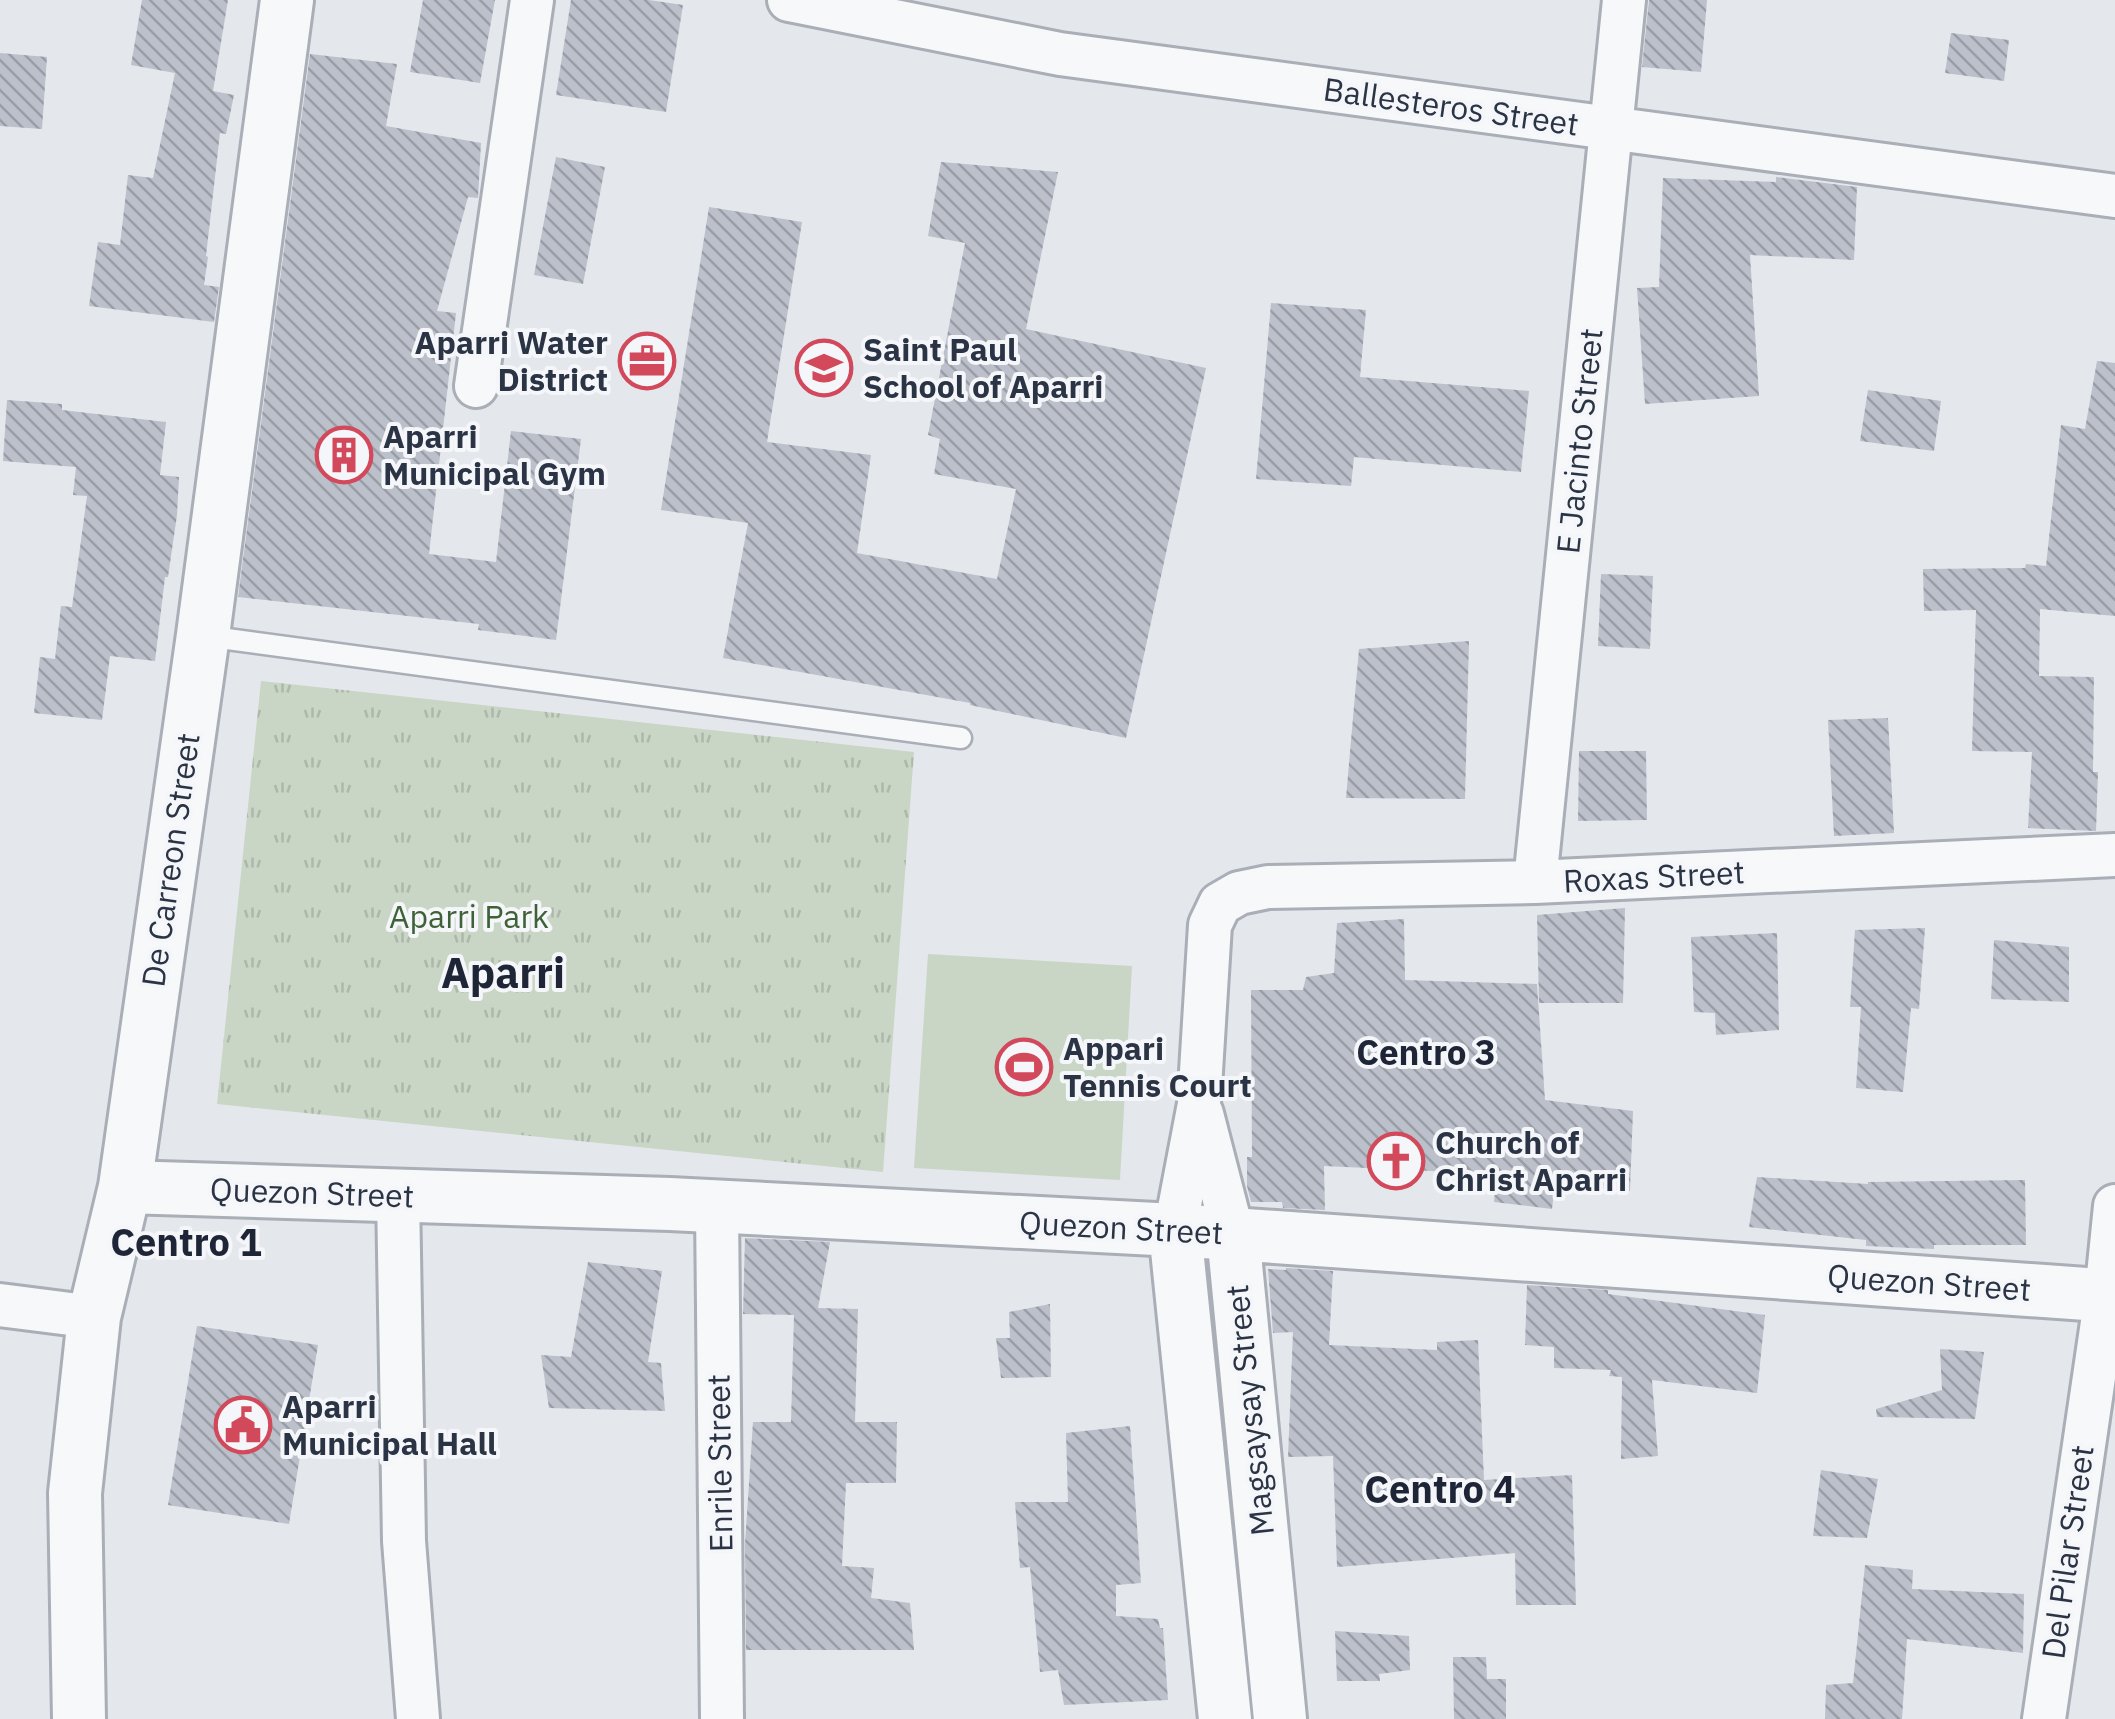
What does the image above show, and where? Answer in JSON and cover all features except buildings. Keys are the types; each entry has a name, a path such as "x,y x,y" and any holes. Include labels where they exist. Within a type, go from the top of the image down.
{"street":[{"name":"De Carreon Street","path":"79,1719 76,1492 94,1317 125,1187 288,0"},
{"path":"476,386 532,0"},
{"name":"Ballesteros Street","path":"789,0 1060,54 2115,196"},
{"name":"E Jacinto Street","path":"1535,882 1624,0"},
{"name":"Roxas Street","path":"1210,926 1220,904 1239,893 1268,887 1535,882 2115,855"},
{"name":"Magsaysay Street","path":"1210,926 1199,1104 1175,1230 1226,1719"},
{"name":"Magsaysay Street","path":"1199,1104 1232,1234 1280,1719"},
{"name":"Quezon Street","path":"125,1187 717,1206 1175,1230 2110,1296"},
{"path":"398,1195 404,1541 418,1719"},
{"name":"Enrile Street","path":"717,1206 722,1719"},
{"name":"Del Pilar Street","path":"2044,1719 2110,1296 2115,1206"},
{"path":"0,1305 94,1317"}],"lane":[{"path":"202,635 962,738"}],"green space":[{"name":"Aparri Park","path":"261,681 914,752 883,1172 217,1104"},
{"name":"Appari Tennis Court","path":"928,954 1132,966 1120,1180 914,1168"}],"place":[{"name":"Aparri Water District","path":"647,361"},
{"name":"Saint Paul School of Aparri","path":"824,368"},
{"name":"Aparri Municipal Gym","path":"344,455"},
{"name":"Appari Tennis Court","path":"1024,1067"},
{"name":"Church of Christ Aparri","path":"1396,1161"},
{"name":"Aparri Municipal Hall","path":"243,1425"}],"district":[{"name":"Aparri","path":"503,973"},
{"name":"Centro 3","path":"1426,1053"},
{"name":"Centro 1","path":"186,1243"},
{"name":"Centro 4","path":"1440,1490"}]}
